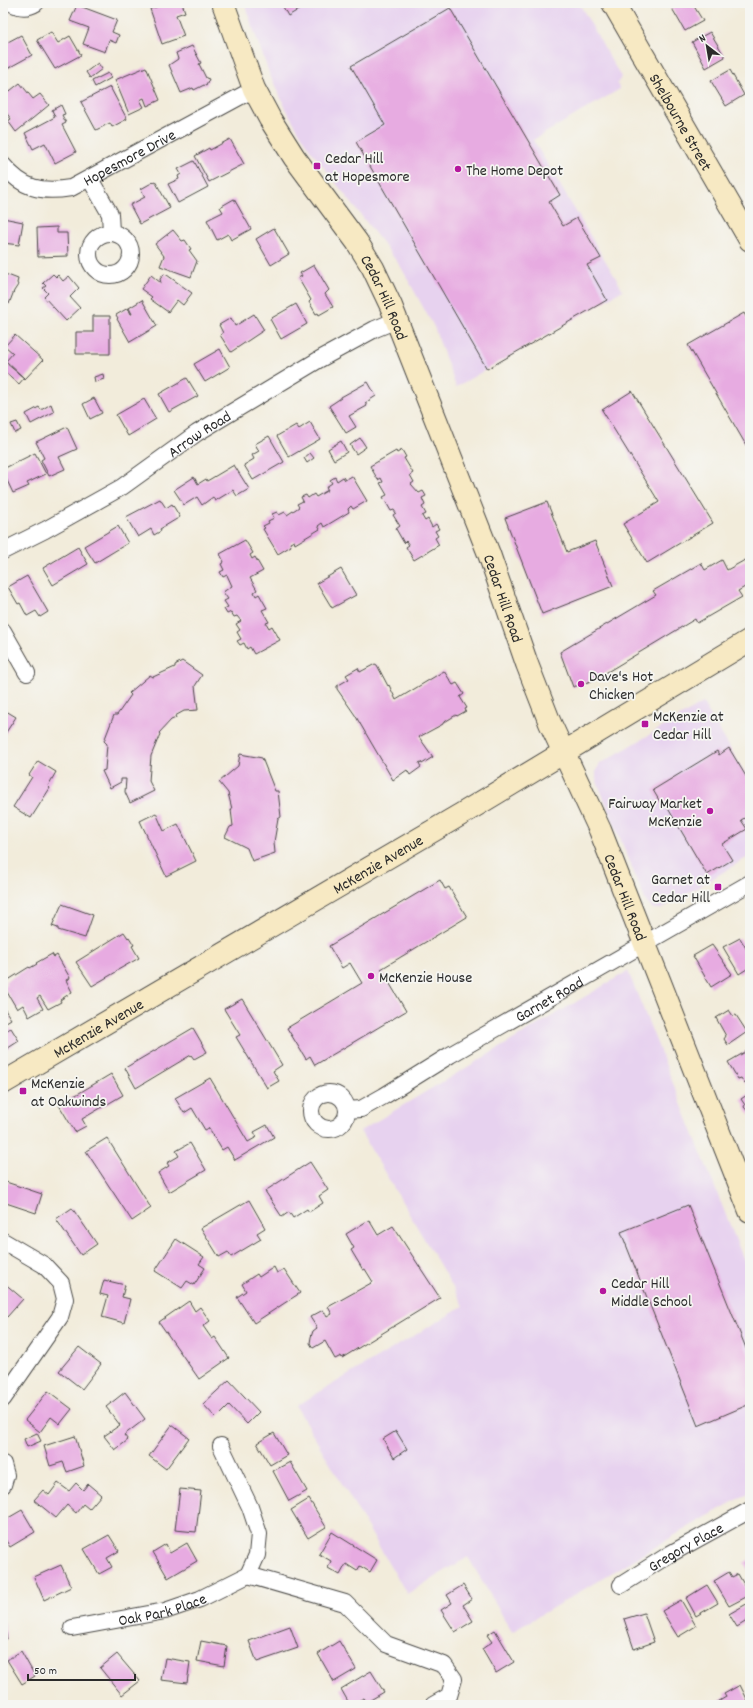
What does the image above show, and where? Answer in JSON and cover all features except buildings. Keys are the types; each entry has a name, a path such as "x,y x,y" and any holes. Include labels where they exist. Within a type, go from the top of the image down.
{"street":[{"path":"11,3 16,6 24,7 32,6 36,3"},
{"name":"Cedar Hill Road","path":"223,3 254,89 270,119 294,157 336,212 373,268 397,320 489,554 527,664 550,723 600,830 750,1211"},
{"name":"Shelbourne Street","path":"613,3 750,240"},
{"name":"Hopesmore Drive","path":"3,165 15,177 26,185 37,190 53,191 71,188 254,89"},
{"path":"90,179 110,214 111,232"},
{"name":"Arrow Road","path":"3,551 45,530 122,487 197,433 320,359 375,329 397,320"},
{"path":"3,631 27,673"},
{"name":"McKenzie Avenue","path":"3,1083 564,752 750,640"},
{"name":"Garnet Road","path":"347,1110 361,1109 450,1055 750,883"},
{"path":"3,1241 44,1265 61,1283 65,1299 60,1318 3,1399"},
{"path":"221,1446 250,1507 259,1534 257,1555 248,1575 345,1602 386,1644 444,1665 454,1679 449,1696 433,1705"},
{"path":"3,1464 6,1475 3,1485"},
{"name":"Gregory Place","path":"621,1585 670,1554 750,1510"},
{"name":"Oak Park Place","path":"72,1628 165,1611 200,1599 248,1575"}],"shaded area":[{"path":"244,3 579,3 621,77 617,84 620,89 533,140 623,290 456,387 434,327 401,267 309,148 287,111 269,73"},
{"path":"703,703 750,781 750,856 665,907 661,909 653,909 646,902 596,779 596,770 600,764"},
{"name":"Cedar Hill Middle School","path":"628,971 750,1275 750,1492 512,1632 468,1557 407,1594 296,1406 464,1306 360,1131"}],"place":[{"name":"Cedar Hill at Hopesmore","path":"317,166"},
{"name":"The Home Depot","path":"458,169"},
{"name":"Dave's Hot Chicken","path":"581,684"},
{"name":"McKenzie at Cedar Hill","path":"645,724"},
{"name":"Fairway Market McKenzie","path":"710,811"},
{"name":"Garnet at Cedar Hill","path":"718,887"},
{"name":"McKenzie House","path":"371,976"},
{"name":"McKenzie at Oakwinds","path":"23,1091"},
{"name":"Cedar Hill Middle School","path":"603,1291"}]}
